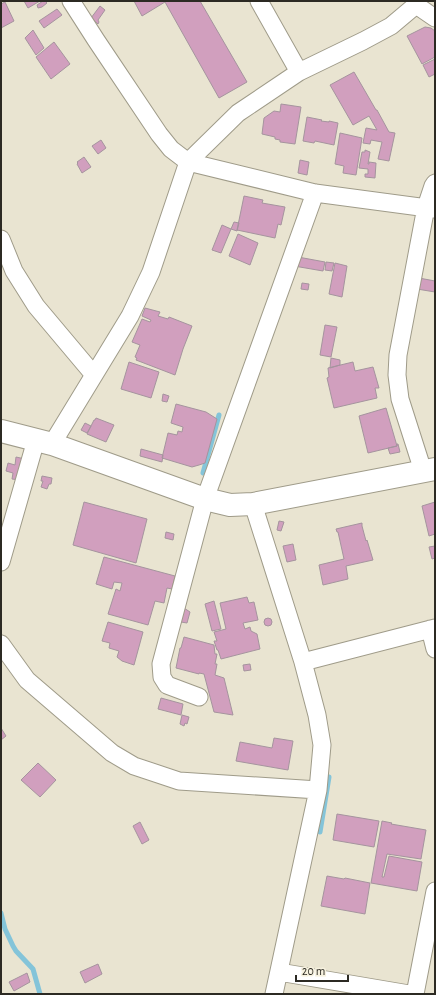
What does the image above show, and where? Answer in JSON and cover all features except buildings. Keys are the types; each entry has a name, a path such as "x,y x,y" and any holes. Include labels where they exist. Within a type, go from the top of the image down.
{"main road":[{"path":"1,431 44,442 205,500 230,505 253,504 429,470"}],"street":[{"path":"71,1 159,134 171,149 188,162 315,193 431,208"},
{"path":"259,1 299,72"},
{"path":"1,562 44,442 94,375 130,316 151,272 188,162 238,113 299,72 391,26 417,3 435,18"},
{"path":"429,470 400,399 397,375 398,355 431,208 433,186 435,183"},
{"path":"199,697 167,685 162,677 161,664 205,500 315,193"},
{"path":"1,239 14,271 36,306 94,375"},
{"path":"253,504 304,662 318,715 322,745 318,790 274,994"},
{"path":"304,662 433,628 435,649"},
{"path":"1,644 27,680 112,753 134,766 179,781 318,790"},
{"path":"415,994 435,890"},
{"path":"279,972 409,994"}],"waterway":[{"path":"203,473 219,415"},
{"path":"320,832 329,777"},
{"path":"1,913 5,929 13,946 33,969 40,994"}]}
